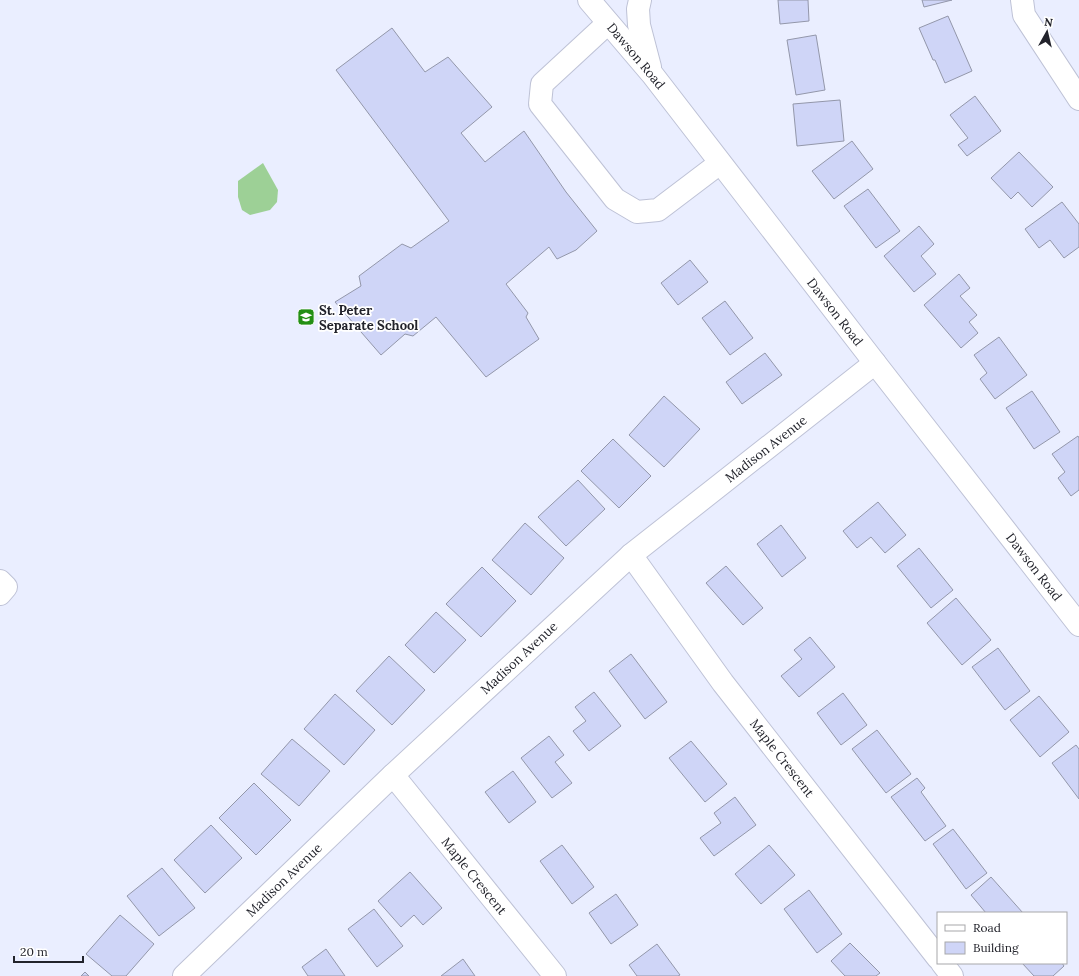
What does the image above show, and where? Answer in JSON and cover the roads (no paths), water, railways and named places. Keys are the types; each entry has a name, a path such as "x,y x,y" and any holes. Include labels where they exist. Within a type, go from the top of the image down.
{"street":[{"path":"640,0 638,9 639,25 652,74"},
{"path":"1022,0 1024,15 1079,99"},
{"name":"Dawson Road","path":"593,1 608,23 652,74 1079,625"},
{"path":"608,23 542,84 540,104 614,199 637,212 658,210 720,163"},
{"name":"Madison Avenue","path":"193,973 393,775 631,555 875,363"},
{"name":"Maple Crescent","path":"631,555 723,683 937,957"},
{"path":"0,581 6,587 0,594"},
{"name":"Maple Crescent","path":"393,775 556,976"},
{"path":"943,964 952,976"}],"place":[{"name":"St. Peter Separate School","path":"306,317"}]}
